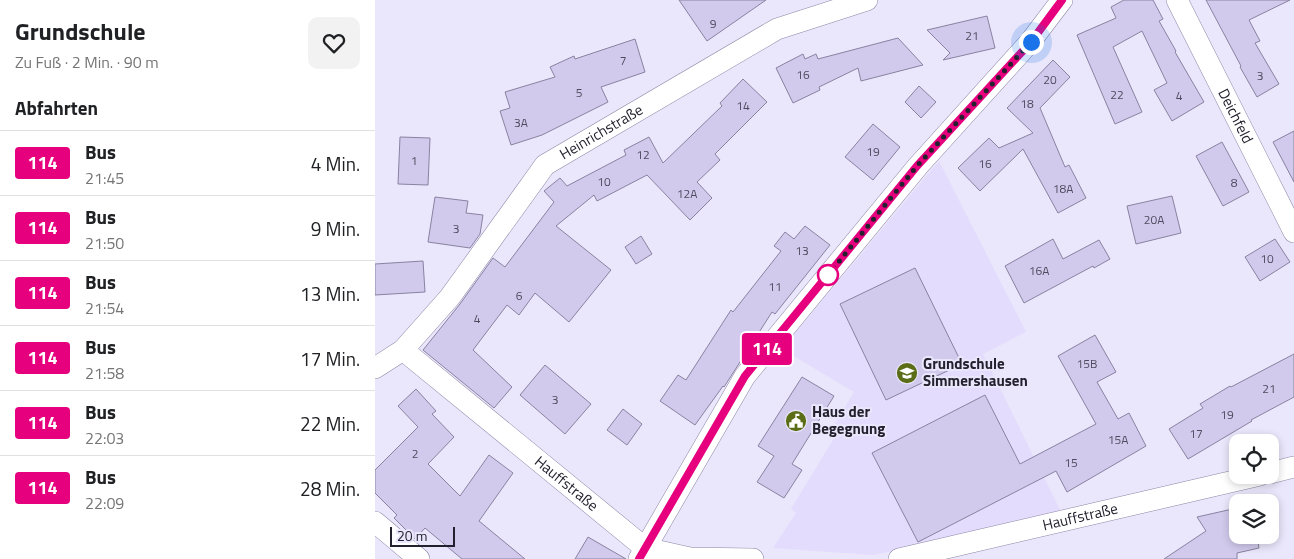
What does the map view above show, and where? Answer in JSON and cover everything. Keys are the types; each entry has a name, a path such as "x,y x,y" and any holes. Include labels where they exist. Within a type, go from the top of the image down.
{"street":[{"name":"Heinrichstraße","path":"375,368 403,350 450,297 545,165 777,29 867,0"},
{"path":"642,554 745,376 917,166 1031,42 1062,0"},
{"name":"Deichfeld","path":"1177,0 1294,232"},
{"name":"Hauffstraße","path":"403,350 642,554 690,558 753,559"},
{"path":"1279,471 1294,467"},
{"name":"Hauffstraße","path":"899,559 1229,482"},
{"path":"375,522 419,559"}],"shaded area":[{"name":"Grundschule Simmershausen","path":"939,161 1026,332 983,354 1063,516 873,555 773,548 796,513 791,509 836,435 830,432 854,392 782,349"}],"building":[{"path":"679,0 766,0 707,41"},
{"path":"1124,0 1153,0 1163,19 1159,21 1204,102 1172,121 1154,90 1167,83 1142,31 1113,47 1142,112 1115,124 1077,35 1116,18 1111,7"},
{"path":"1206,0 1290,0 1249,20 1260,41 1255,43 1279,84 1257,97"},
{"path":"987,16 995,48 943,60 950,53 927,30"},
{"path":"898,38 923,65 861,81 858,68 819,87 820,90 793,103 776,68 803,54 805,59 816,54 818,59"},
{"path":"635,39 645,72 601,87 608,102 542,135 511,145 500,111 510,108 505,92 555,77 550,67 574,56 575,59"},
{"path":"1053,60 1070,77 1040,108 1065,167 1069,165 1086,198 1058,213 1023,149 980,191 958,168 989,138 999,148 1033,133 1007,108"},
{"path":"743,79 767,102 715,154 720,160 697,182 712,198 690,220 647,175 597,201 594,195 556,226 611,270 569,322 535,293 519,315 507,305 473,350 512,387 494,408 423,350 460,304 493,258 505,267 554,202 544,191 560,178 567,186 626,155 624,150 649,137 663,163 722,106 720,103"},
{"path":"919,86 936,102 921,118 905,102"},
{"path":"873,124 900,147 873,180 845,157"},
{"path":"1294,131 1294,182 1273,142"},
{"path":"400,137 430,138 428,185 398,184"},
{"path":"1222,142 1249,192 1223,206 1196,156"},
{"path":"1172,196 1181,233 1136,244 1127,206"},
{"path":"435,197 468,201 466,213 483,215 480,234 470,248 428,242"},
{"path":"805,226 830,245 775,314 772,312 724,387 695,425 660,401 678,375 686,380 731,310 733,312 781,251 774,246 785,232 794,239"},
{"path":"641,236 652,254 636,264 625,247"},
{"path":"1053,239 1063,259 1099,240 1110,259 1094,268 1093,266 1024,303 1005,266"},
{"path":"1275,239 1290,262 1260,281 1245,257"},
{"path":"423,261 425,292 375,295 375,264"},
{"path":"915,268 962,364 886,400 840,304"},
{"path":"1095,335 1116,372 1097,382 1118,419 1129,413 1146,446 1067,492 1056,471 918,542 872,453 985,395 1020,464 1096,424 1058,356"},
{"path":"1294,354 1294,397 1251,420 1188,459 1169,429 1203,408 1200,404"},
{"path":"545,365 591,404 565,434 520,395"},
{"name":"Haus der Begegnung","path":"802,377 834,396 792,464 802,470 784,498 757,482 774,456 758,446"},
{"path":"416,389 436,411 432,414 454,437 428,464 460,496 489,455 513,473 479,521 525,559 462,559 425,528 415,539 394,518 397,515 375,493 375,470 418,427 398,406"},
{"path":"623,409 642,424 627,445 607,430"},
{"path":"1229,510 1229,544 1258,544 1259,548 1237,553 1237,559 1164,559 1206,531 1197,517"},
{"path":"588,537 626,559 575,559"}],"bus line":[{"name":"114","path":"639,559 745,376 917,166 1031,42 1062,0"}],"place":[{"name":"Grundschule Simmershausen","path":"907,373"},
{"name":"Haus der Begegnung","path":"796,421"}],"route":[{"path":"828,275 917,166 1031,42"}]}
